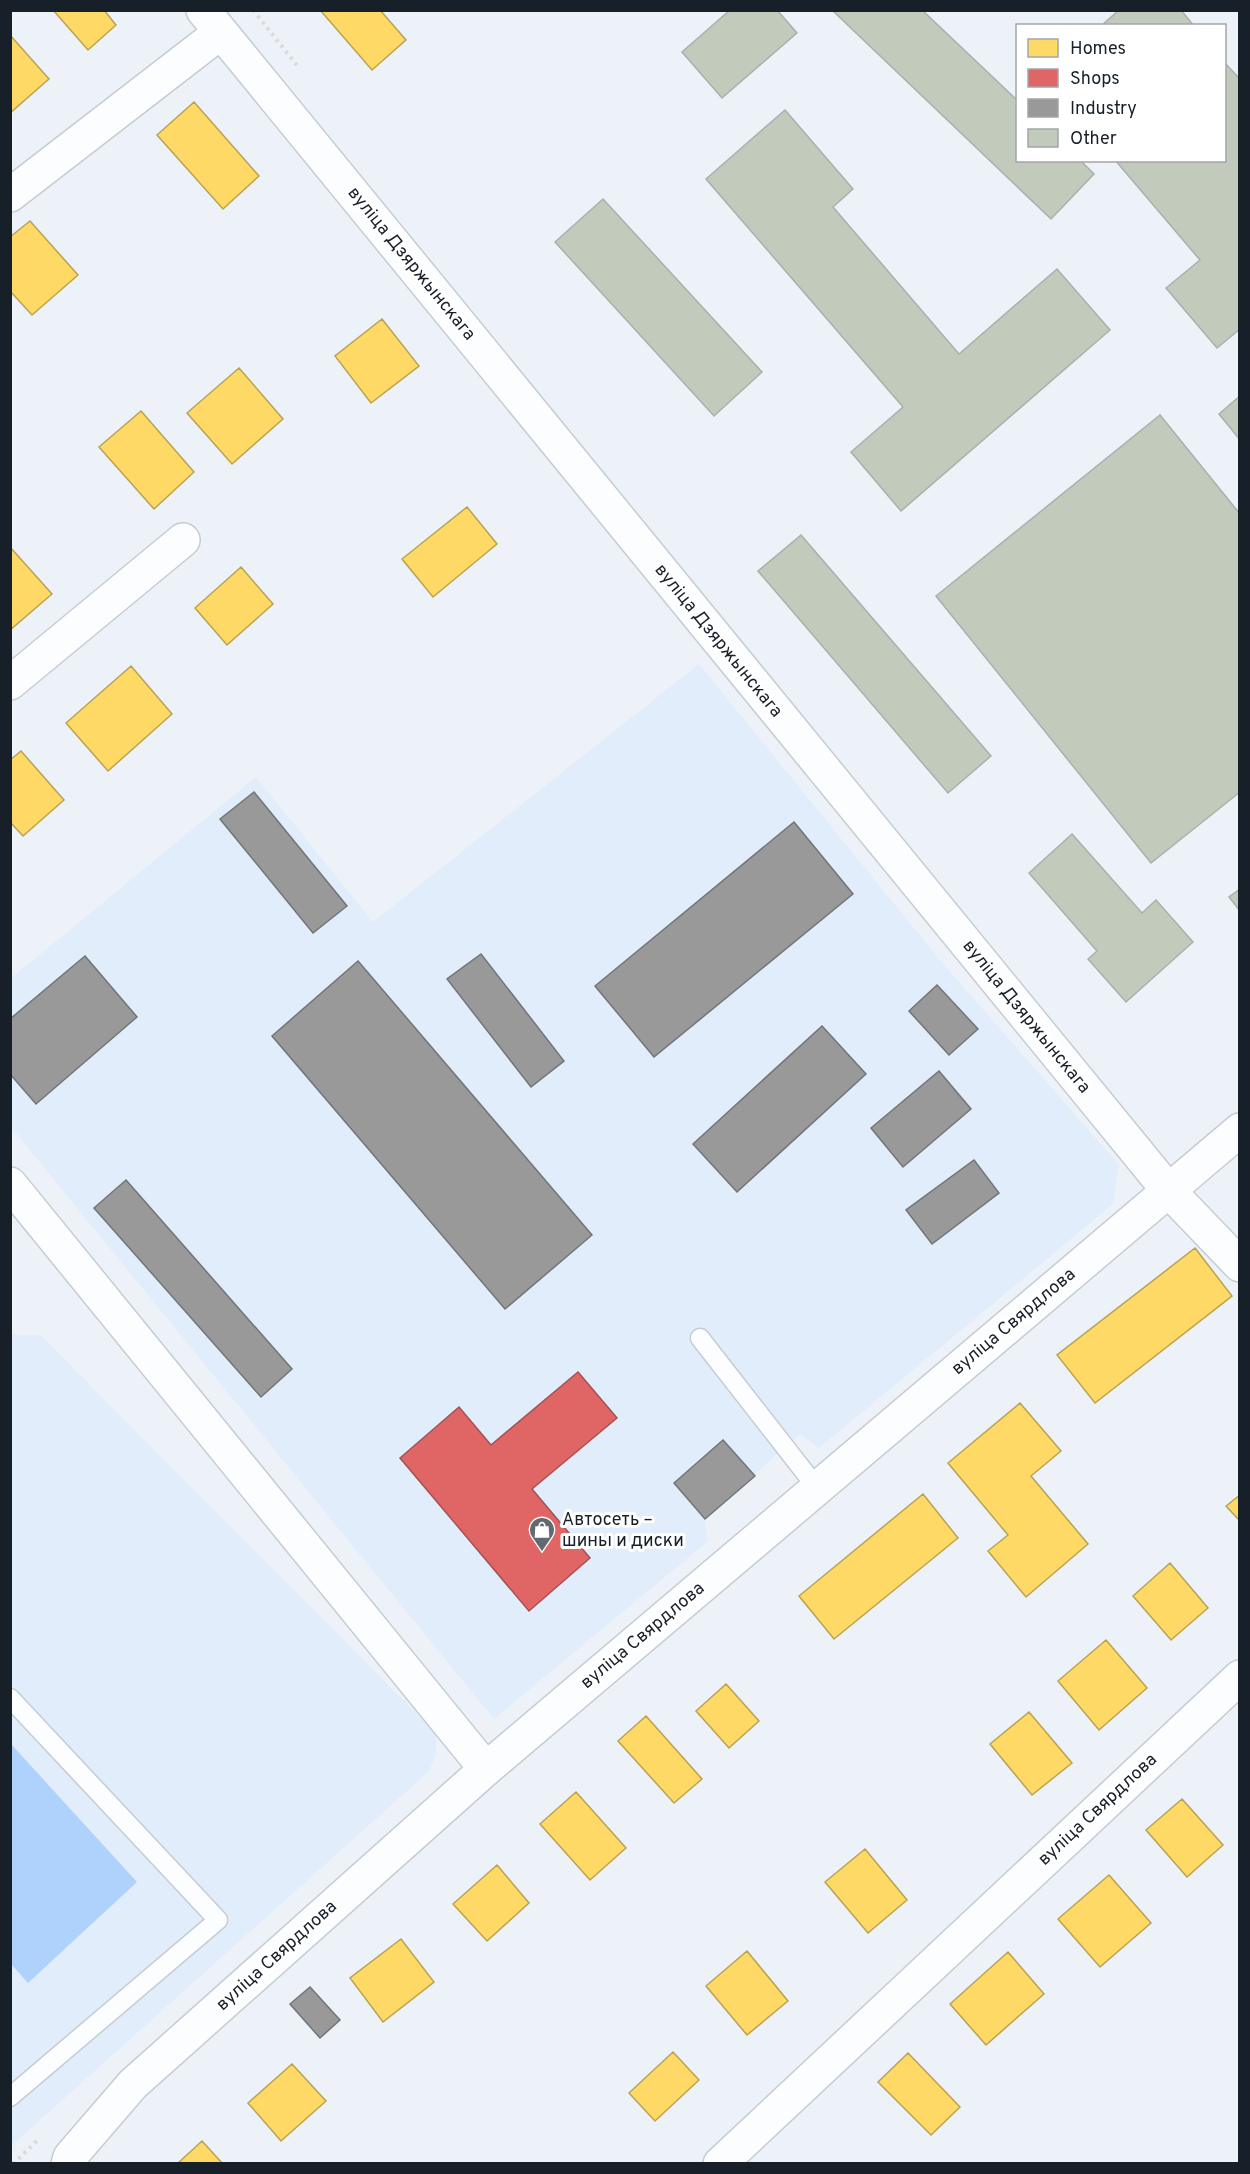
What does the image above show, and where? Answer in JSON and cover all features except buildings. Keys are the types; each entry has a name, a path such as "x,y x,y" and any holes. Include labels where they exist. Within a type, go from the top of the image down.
{"street":[{"path":"10,195 212,21"},
{"name":"вуліца Дзяржынскага","path":"212,21 1168,1191 1239,1265"},
{"path":"10,683 183,540"},
{"name":"вуліца Свярдлова","path":"68,2163 70,2157 133,2084 486,1769 1239,1130"},
{"path":"10,1184 486,1769"},
{"name":"вуліца Свярдлова","path":"720,2163 1239,1677"}],"lane":[{"path":"700,1338 818,1488"},
{"path":"10,1698 218,1920 10,2097"}],"shaded area":[{"path":"699,664 939,959 1119,1165 1113,1204 819,1448 800,1434 705,1519 708,1541 494,1719 11,1127 10,979 256,777 373,922"},
{"path":"10,1335 40,1335 436,1733 436,1755 429,1771 11,2146"}],"water":[{"path":"11,1744 137,1882 28,1983 11,1964"}],"place":[{"name":"Автосеть – шины и диски","path":"542,1553"}]}
